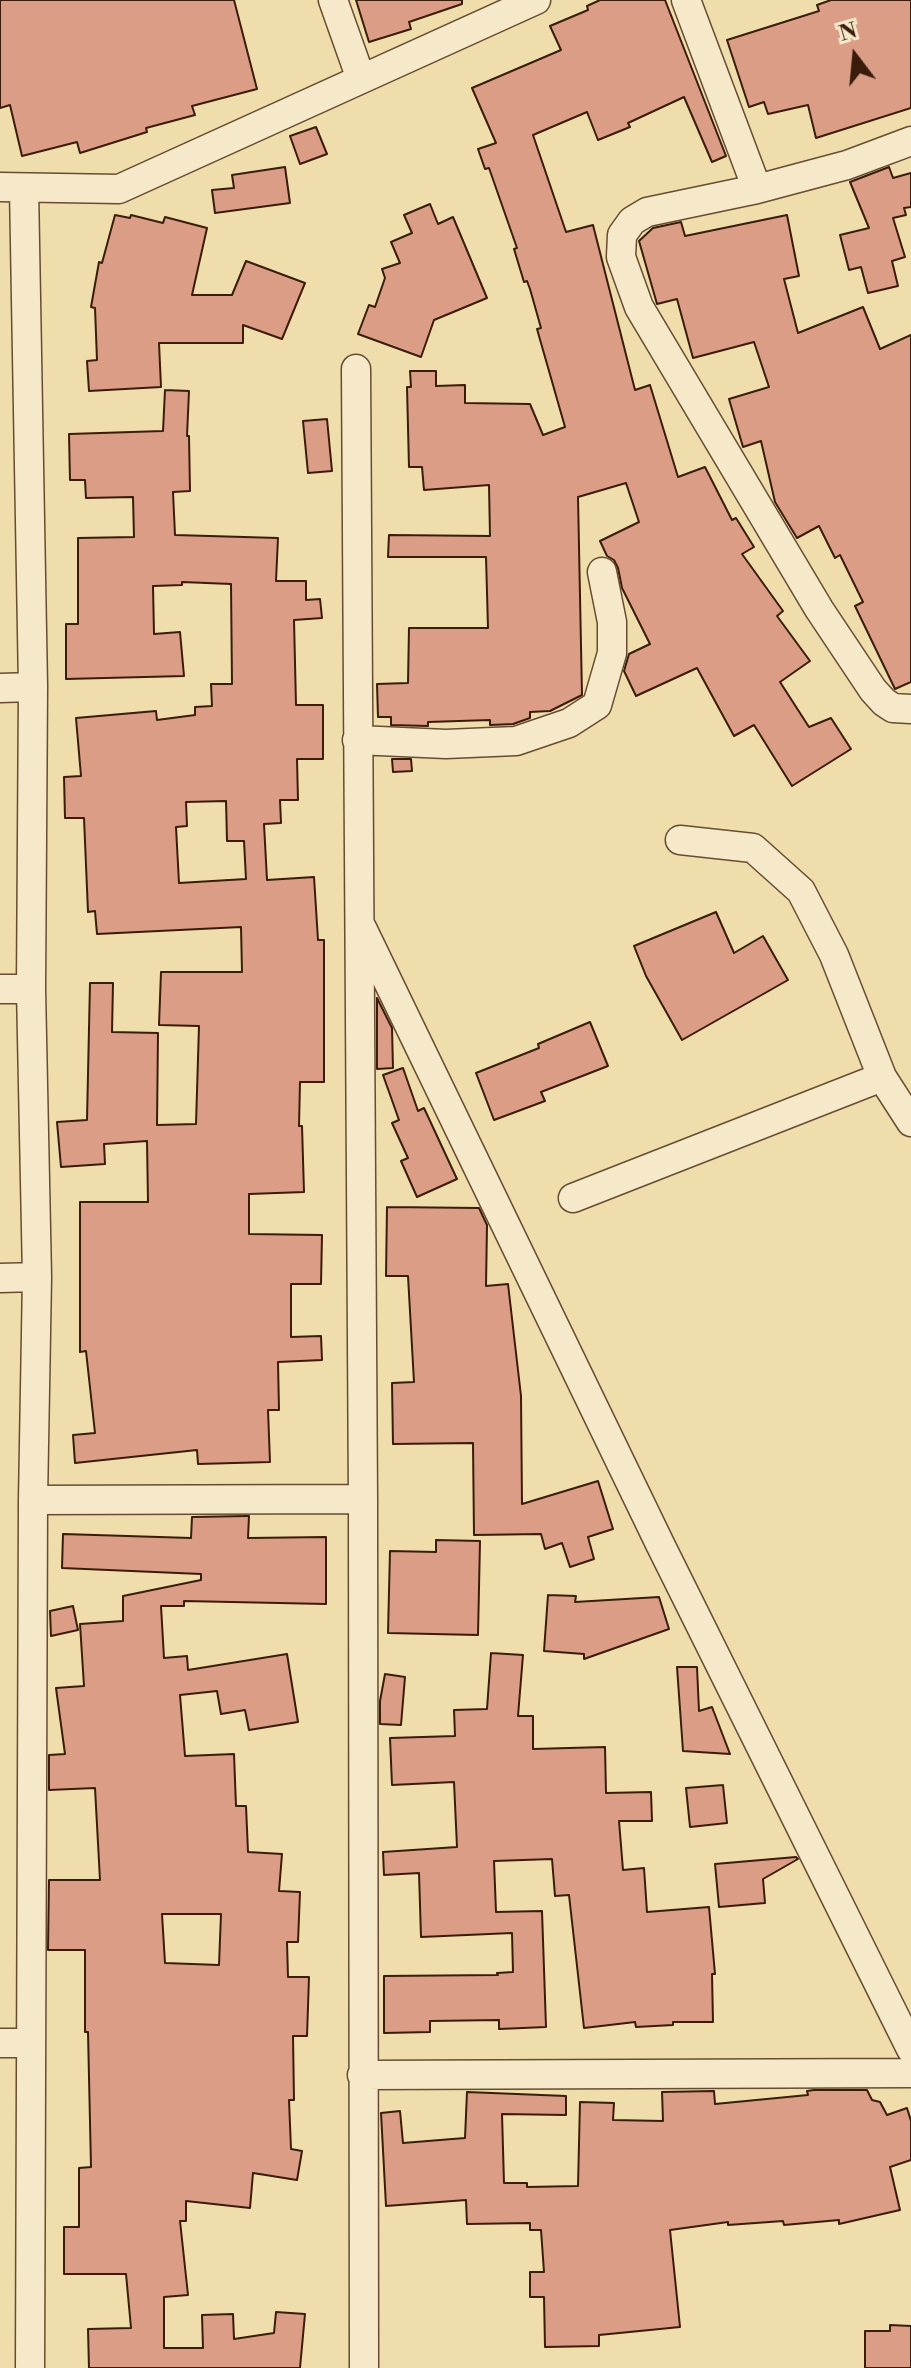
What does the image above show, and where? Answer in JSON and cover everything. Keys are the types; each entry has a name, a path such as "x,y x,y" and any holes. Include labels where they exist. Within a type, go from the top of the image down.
{"street":[{"path":"333,0 361,79"},
{"path":"30,2368 33,1500 37,1277 31,989 33,687 12,187 119,189 536,0"},
{"path":"686,0 757,189"},
{"path":"911,141 847,165 757,189 647,212 632,221 622,235 621,257 639,307 819,609 878,696 893,708 911,709"},
{"path":"356,369 363,1499 364,2368"},
{"path":"357,740 446,744 516,741 569,723 597,705 612,653 612,622 602,572"},
{"path":"0,688 33,687"},
{"path":"680,840 753,848 801,891 834,955 882,1077 911,1122"},
{"path":"358,920 653,1530 911,2049"},
{"path":"0,989 31,989"},
{"path":"573,1198 882,1077"},
{"path":"0,1278 37,1277"},
{"path":"33,1500 363,1499"},
{"path":"0,2043 31,2043"},
{"path":"362,2075 911,2073"}],"building":[{"path":"0,0 234,0 257,89 192,106 195,115 146,128 147,132 80,153 77,142 22,156 10,105 0,108"},
{"path":"356,0 462,0 462,4 409,22 411,29 369,42"},
{"path":"600,0 665,0 726,156 712,162 684,97 628,123 630,127 598,140 587,112 533,135 566,232 593,225 635,390 650,385 678,477 705,467 732,520 736,518 754,547 742,554 783,611 777,616 810,661 780,682 809,727 831,718 851,749 792,786 754,725 734,736 697,668 636,696 624,671 629,654 650,644 622,588 618,568 614,560 607,556 600,541 639,522 626,483 578,497 582,695 550,711 530,712 530,718 513,724 490,725 490,720 428,722 428,726 391,725 391,717 378,717 377,684 408,683 409,628 488,628 486,557 388,557 389,535 490,536 489,485 424,490 422,467 409,467 407,387 411,387 410,371 436,371 436,386 465,385 465,403 530,404 543,435 565,427 537,329 541,328 530,289 527,281 524,282 514,249 517,248 489,168 485,169 478,149 496,143 472,88 561,50 550,26 588,10 587,6"},
{"path":"831,0 911,0 911,108 816,138 808,105 768,114 764,102 749,107 727,40 819,11 817,5"},
{"path":"316,127 327,154 300,164 290,136"},
{"path":"285,167 290,203 215,213 212,190 234,188 232,175"},
{"path":"889,167 893,178 911,173 911,207 904,208 906,215 893,218 905,257 892,261 898,286 868,293 861,267 849,270 840,235 869,228 850,182"},
{"path":"430,204 438,224 453,217 487,298 434,320 421,357 358,334 369,305 375,307 385,278 382,269 400,263 391,242 412,233 404,215"},
{"path":"115,215 130,218 131,215 163,223 165,217 207,228 192,295 232,295 246,261 305,283 282,339 243,325 243,343 159,343 161,387 89,391 87,361 97,360 95,308 91,307 99,262 102,263"},
{"path":"787,215 799,276 784,279 798,333 863,307 880,349 911,335 911,682 895,689 855,606 863,602 840,555 835,558 819,526 797,538 775,502 761,441 743,447 729,399 769,387 754,342 693,358 677,299 657,304 639,241 653,228 681,222 685,236"},
{"path":"165,390 189,391 187,436 190,491 173,492 175,535 278,538 276,581 306,581 306,600 320,599 322,618 294,620 296,705 323,705 323,759 297,759 298,800 280,800 281,823 264,824 267,880 314,877 318,940 324,940 324,1082 300,1082 299,1126 302,1126 304,1192 249,1194 249,1234 322,1235 321,1284 291,1284 291,1337 321,1336 322,1360 278,1362 279,1410 268,1410 270,1462 198,1464 197,1450 75,1463 73,1435 95,1433 86,1351 80,1352 80,1202 148,1202 147,1141 104,1144 105,1164 61,1167 57,1122 87,1120 90,983 113,983 112,1032 158,1033 157,1125 196,1124 199,1026 159,1025 161,972 242,972 241,927 97,934 95,911 88,912 84,818 65,818 64,777 81,776 76,718 156,711 157,720 195,715 195,707 212,706 211,684 232,684 231,584 182,582 182,585 153,586 154,634 180,632 184,676 66,679 66,624 78,624 78,538 134,537 133,497 86,498 85,480 70,480 69,434 163,431","holes":["226,801 227,841 244,841 246,879 179,883 176,827 187,826 186,802"]},
{"path":"327,419 332,471 308,473 303,421"},
{"path":"392,759 411,759 412,771 393,772"},
{"path":"716,912 734,953 763,936 788,980 682,1040 646,976 634,946"},
{"path":"377,998 392,1028 393,1068 377,1069"},
{"path":"590,1022 608,1066 541,1092 545,1101 494,1120 476,1073 539,1048 538,1044"},
{"path":"403,1068 418,1111 424,1108 457,1179 417,1197 401,1161 408,1158 392,1123 399,1120 383,1075"},
{"path":"387,1207 479,1208 487,1225 486,1286 508,1284 521,1396 522,1504 598,1481 613,1529 588,1537 594,1559 570,1567 562,1543 545,1549 541,1534 474,1535 473,1443 393,1444 392,1383 414,1382 408,1276 386,1276"},
{"path":"249,1516 248,1538 326,1537 326,1604 184,1601 184,1606 161,1606 164,1658 187,1656 188,1670 287,1654 298,1722 249,1730 245,1710 221,1714 217,1691 180,1695 185,1756 234,1754 236,1806 246,1806 248,1852 282,1854 279,1891 300,1892 298,1942 287,1942 288,1977 309,1977 307,2036 293,2036 294,2100 289,2100 291,2149 302,2151 297,2180 253,2173 250,2208 186,2201 186,2221 180,2221 188,2295 164,2297 164,2348 203,2348 202,2315 233,2314 234,2339 274,2333 276,2312 305,2314 300,2368 89,2368 88,2329 131,2328 126,2274 64,2274 64,2227 79,2227 79,2168 91,2167 85,1950 48,1950 49,1880 100,1880 95,1788 49,1790 49,1755 65,1754 56,1688 84,1686 80,1624 123,1621 123,1596 201,1580 201,1574 62,1568 63,1534 191,1538 192,1517","holes":["162,1914 221,1914 219,1965 165,1963"]},
{"path":"436,1540 480,1541 478,1635 388,1633 390,1551 436,1552"},
{"path":"548,1595 576,1596 575,1602 659,1597 669,1629 584,1659 584,1654 544,1651"},
{"path":"73,1606 78,1630 51,1636 50,1611"},
{"path":"491,1653 523,1655 518,1716 533,1716 533,1749 605,1747 606,1793 651,1792 652,1821 619,1821 623,1870 644,1868 647,1912 709,1907 715,1974 712,1974 713,2022 673,2022 673,2025 636,2027 635,2022 584,2028 569,1895 555,1896 552,1859 494,1861 496,1912 542,1911 546,2027 499,2029 499,2020 430,2021 430,2032 384,2033 384,1976 498,1975 513,1972 512,1933 421,1937 419,1873 384,1875 383,1852 457,1847 454,1782 392,1785 390,1738 455,1736 454,1710 487,1709"},
{"path":"677,1667 697,1667 699,1711 712,1707 730,1754 683,1751"},
{"path":"385,1674 405,1677 401,1725 380,1724"},
{"path":"723,1785 727,1823 690,1827 686,1788"},
{"path":"798,1859 763,1879 765,1903 719,1907 715,1864"},
{"path":"867,2090 872,2100 880,2102 887,2115 907,2108 911,2121 911,2160 890,2167 900,2210 839,2224 839,2220 784,2225 783,2221 728,2225 728,2222 670,2230 680,2327 599,2335 599,2346 545,2347 544,2297 530,2297 530,2272 544,2272 541,2230 530,2230 530,2223 467,2224 466,2200 386,2206 381,2113 400,2111 403,2143 465,2138 467,2092 566,2096 566,2115 502,2114 504,2183 527,2183 527,2187 578,2186 580,2102 614,2103 613,2120 663,2121 662,2092 714,2091 715,2104 808,2095 807,2091"},
{"path":"890,2325 911,2326 911,2368 865,2368 865,2331 890,2331"}]}
